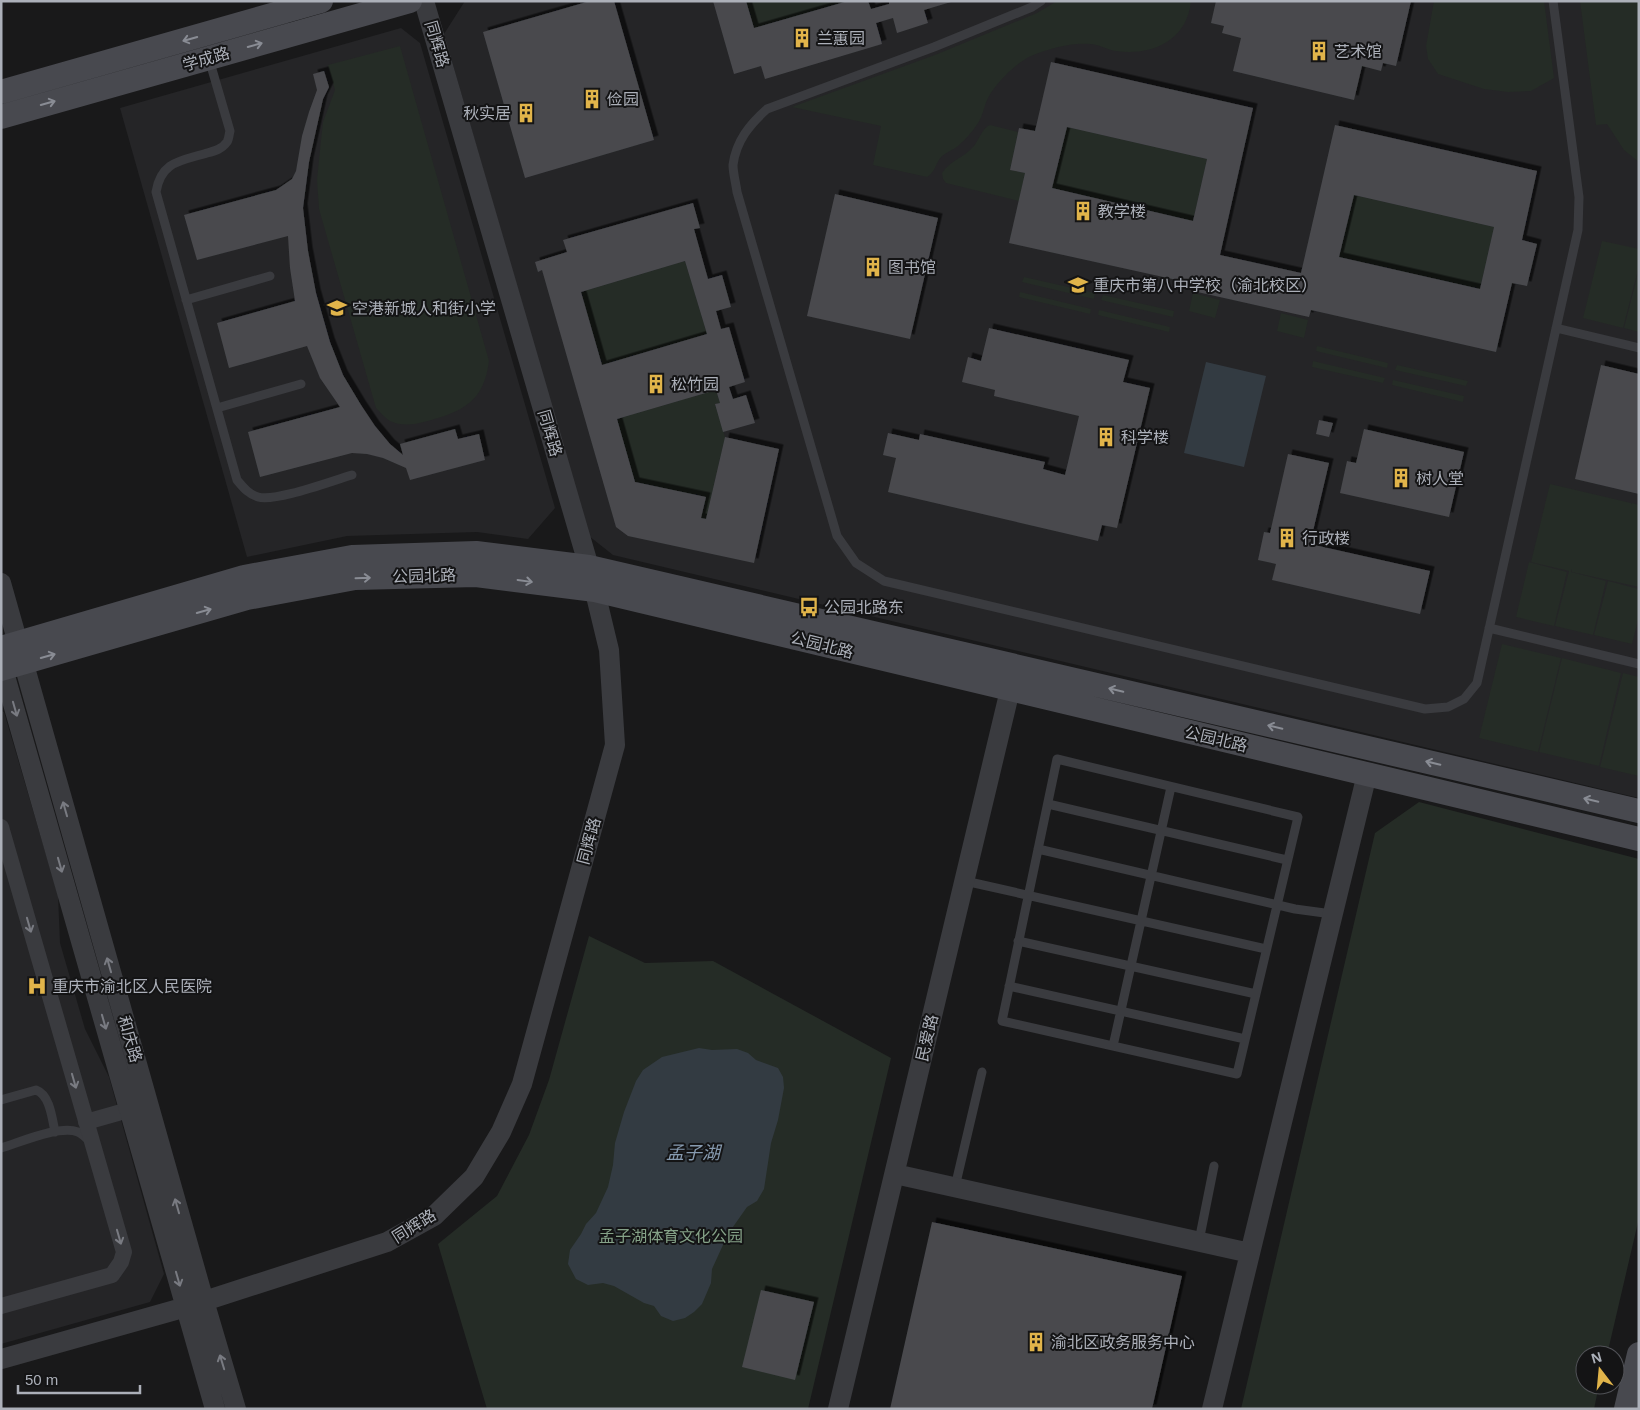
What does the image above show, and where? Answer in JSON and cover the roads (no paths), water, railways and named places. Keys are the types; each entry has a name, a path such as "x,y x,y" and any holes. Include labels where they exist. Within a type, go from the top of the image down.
{"main road":[{"name":"学成路","path":"1,92 321,1"},
{"name":"学成路","path":"1,117 410,1"},
{"name":"公园北路","path":"8,659 244,577 352,557 476,553 589,567 1639,811"},
{"name":"公园北路","path":"8,659 247,598 355,578 476,574 595,590 1639,839"},
{"path":"1626,1409 1639,1354"}],"street":[{"name":"同辉路","path":"1,1360 195,1304 387,1242 434,1216 474,1177 501,1132 522,1084 616,746 610,650 589,567 424,1"},
{"name":"和庆路","path":"1,583 8,659 195,1304 215,1409"},
{"name":"民爱路","path":"838,1409 1010,690 1018,668"},
{"path":"1212,1409 1367,774"},
{"path":"1,827 124,1252 121,1262 112,1275 1,1306"},
{"path":"86,1122 139,1107"},
{"path":"895,1174 1250,1253"},
{"name":"和庆路","path":"195,1304 236,1409"}],"lane":[{"path":"1041,1 934,47 767,109 751,123 738,144 733,166 737,192 837,536 856,563 884,581 1425,709 1448,707 1464,699 1476,683 1578,230 1579,197 1553,1"},
{"path":"208,58 230,131 228,141 219,150 176,162 165,168 158,180 156,192 237,480 245,490 257,496 271,498 352,475"},
{"path":"186,300 270,276"},
{"path":"1556,328 1639,348"},
{"path":"217,408 301,384"},
{"path":"1489,628 1639,664"},
{"path":"1057,759 1171,787 1298,817 1237,1074 1002,1021 1057,759"},
{"path":"1113,1046 1171,787"},
{"path":"1048,804 1288,860"},
{"path":"1038,849 1277,904 1332,914"},
{"path":"965,881 1266,949"},
{"path":"1018,941 1256,994"},
{"path":"1009,986 1245,1039"},
{"path":"955,1187 982,1072"},
{"path":"1,1100 36,1090 42,1092 55,1132"},
{"path":"1,1148 68,1130 79,1132 92,1142"},
{"path":"1199,1241 1214,1166"}],"water":[{"path":"1206,362 1266,376 1244,467 1184,453"},
{"name":"孟子湖","path":"699,1048 712,1050 737,1049 748,1053 756,1060 778,1068 783,1077 784,1088 778,1120 771,1143 764,1189 757,1201 747,1207 728,1234 712,1269 711,1283 702,1304 685,1318 673,1321 661,1316 654,1306 644,1303 614,1286 603,1283 588,1285 576,1279 568,1264 570,1250 586,1224 596,1213 608,1187 615,1143 636,1081 643,1070 662,1057"}],"place":[{"name":"兰蕙园","path":"802,38"},
{"name":"艺术馆","path":"1319,51"},
{"name":"俭园","path":"592,99"},
{"name":"秋实居","path":"526,113"},
{"name":"教学楼","path":"1083,211"},
{"name":"图书馆","path":"873,267"},
{"name":"重庆市第八中学校（渝北校区）","path":"1078,285"},
{"name":"空港新城人和街小学","path":"337,308"},
{"name":"松竹园","path":"656,384"},
{"name":"科学楼","path":"1106,437"},
{"name":"树人堂","path":"1401,478"},
{"name":"行政楼","path":"1287,538"},
{"name":"公园北路东","path":"809,607"},
{"name":"重庆市渝北区人民医院","path":"37,986"},
{"name":"渝北区政务服务中心","path":"1036,1342"}],"park label":[{"name":"孟子湖体育文化公园","path":"671,1236"}]}
